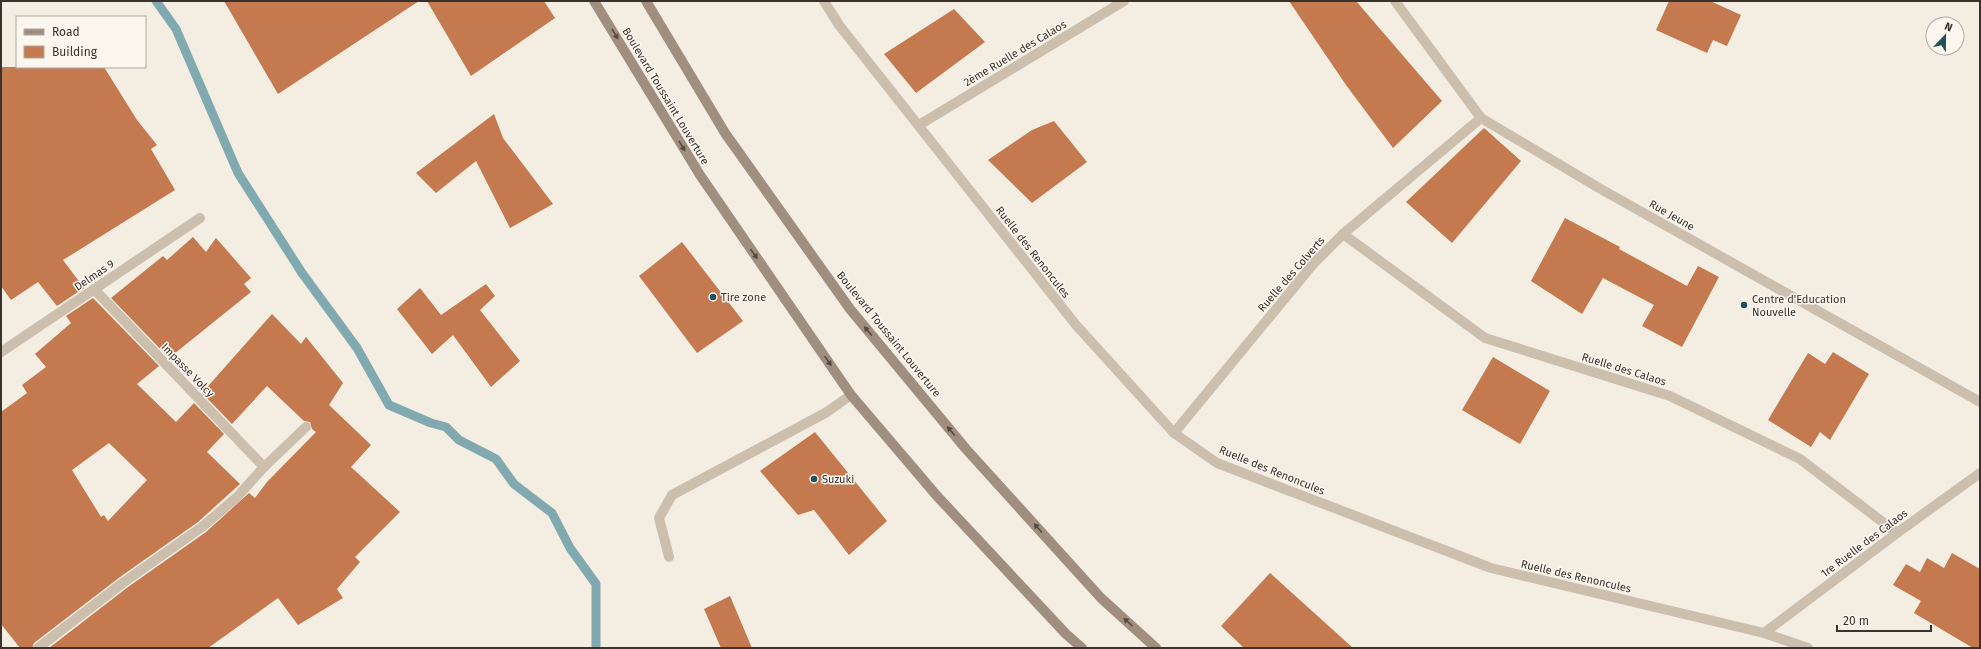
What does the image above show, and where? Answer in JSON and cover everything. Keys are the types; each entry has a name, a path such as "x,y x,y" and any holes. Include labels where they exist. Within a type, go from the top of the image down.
{"main road":[{"name":"Boulevard Toussaint Louverture","path":"594,1 700,175 851,395 937,496 1066,634 1082,648"},
{"name":"Boulevard Toussaint Louverture","path":"646,1 725,133 850,309 966,449 1101,598 1156,648"}],"street":[{"name":"Ruelle des Renoncules","path":"824,1 839,26 1076,325 1174,433 1217,463 1491,568 1764,633 1808,648"},
{"name":"2ème Ruelle des Calaos","path":"918,125 1124,1"},
{"name":"Rue Jeune","path":"1395,1 1481,118 1627,204 1980,402"},
{"name":"Ruelle des Colverts","path":"1174,433 1314,263 1343,234 1481,118"},
{"name":"Delmas 9","path":"1,352 200,218"},
{"name":"Ruelle des Calaos","path":"1343,234 1485,338 1670,396 1800,459 1897,533"},
{"name":"Impasse Volcy","path":"94,289 264,467"},
{"path":"669,557 658,518 672,495 827,412 851,395"},
{"path":"38,648 124,582 202,527 237,497 264,467 306,428"},
{"name":"1re Ruelle des Calaos","path":"1764,633 1980,473"}],"building":[{"path":"224,1 419,1 278,94"},
{"path":"427,1 544,1 555,18 471,76"},
{"path":"1289,1 1356,1 1442,101 1393,148 1346,85"},
{"path":"1669,1 1710,1 1741,15 1727,46 1713,40 1707,53 1656,30"},
{"path":"954,9 985,42 916,93 884,54"},
{"path":"1,67 105,68 137,120 157,145 151,149 175,190 63,260 84,288 57,306 38,282 11,300 1,286"},
{"path":"494,114 503,138 553,204 510,228 476,161 436,193 416,173"},
{"path":"1054,121 1087,162 1032,203 988,160 1032,130"},
{"path":"1484,128 1521,161 1452,243 1406,202"},
{"path":"1565,218 1620,247 1619,249 1687,286 1698,266 1719,277 1682,347 1642,326 1654,305 1603,278 1582,314 1531,281"},
{"path":"193,237 206,252 216,238 251,278 244,284 251,292 169,358 111,298 163,256 167,260"},
{"path":"682,242 743,321 697,353 639,276"},
{"path":"486,284 495,296 480,310 520,361 491,387 453,335 432,354 397,309 420,288 441,315"},
{"path":"93,298 159,366 137,384 176,422 194,403 224,434 207,452 240,484 198,522 120,577 34,643 32,648 20,648 1,624 1,412 27,393 22,385 46,367 35,354 71,323 66,316","holes":["109,443 147,480 108,521 104,515 101,517 72,470"]},
{"path":"272,314 301,344 306,337 343,383 329,405 371,445 351,467 400,512 355,557 360,562 337,589 343,598 298,625 278,598 208,648 49,648 128,587 206,532 249,493 255,498 267,482 316,432 312,429 310,422 304,421 267,386 232,424 202,393"},
{"path":"1833,352 1869,374 1830,440 1820,432 1811,447 1768,420 1808,353 1825,364"},
{"path":"1493,357 1550,391 1520,444 1462,410"},
{"path":"815,432 887,521 849,555 814,510 798,515 760,471"},
{"path":"1952,553 1980,569 1980,648 1973,648 1914,613 1921,601 1893,585 1906,564 1920,572 1927,558 1944,568"},
{"path":"1270,573 1353,648 1244,648 1221,626"},
{"path":"730,596 752,648 721,648 704,609"}],"waterway":[{"path":"156,1 176,29 238,173 302,273 357,348 389,405 431,423 446,427 459,440 496,459 514,484 552,513 570,548 596,584 596,648"}],"place":[{"name":"Tire zone","path":"713,297"},
{"name":"Centre d'Education Nouvelle","path":"1744,305"},
{"name":"Suzuki","path":"814,479"}]}
